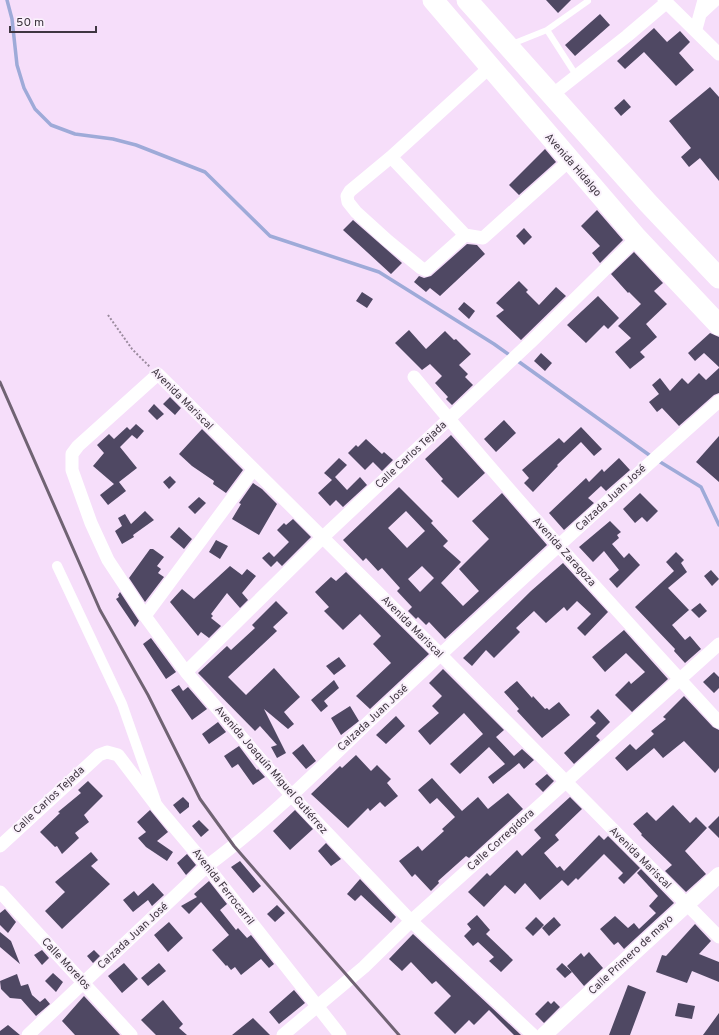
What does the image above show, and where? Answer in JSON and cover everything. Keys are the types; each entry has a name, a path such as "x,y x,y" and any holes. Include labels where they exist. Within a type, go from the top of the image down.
{"main road":[{"name":"Avenida Hidalgo","path":"433,0 569,161 637,238 719,325"},
{"path":"467,0 648,203 719,278"}],"street":[{"path":"696,29 704,0"},
{"path":"700,14 715,0"},
{"path":"552,95 627,36 666,1 696,29 719,54"},
{"path":"465,235 426,270 421,268 388,241 356,212 348,202 347,196 350,191 392,157 490,67"},
{"path":"392,157 465,235 483,238 569,161"},
{"name":"Calle Carlos Tejada","path":"186,672 322,538 495,376 637,238"},
{"name":"Avenida Joaquín Miguel Gutiérrez","path":"158,374 78,446 72,454 70,462 91,523 105,554 145,616 186,672 291,796 411,921 533,1035"},
{"name":"Avenida Mariscal","path":"158,374 441,655 565,783 719,937"},
{"name":"Avenida Zaragoza","path":"414,378 448,420 559,547 719,722"},
{"name":"Calzada Juan José","path":"28,1035 207,866 234,846 291,796 636,475 719,401"},
{"path":"145,616 253,470"},
{"path":"57,566 122,704 159,809"},
{"name":"Calle Corregidora","path":"282,1035 315,1006 364,967 411,921 719,644"},
{"name":"Avenida Ferrocarril","path":"99,755 106,752 118,755 159,809 207,866 315,1006 340,1035"},
{"name":"Calle Carlos Tejada","path":"0,846 99,755"},
{"name":"Calle Primero de mayo","path":"544,1035 719,875"},
{"name":"Calle Morelos","path":"0,892 131,1035"}],"lane":[{"path":"508,46 546,30 588,1"},
{"path":"546,30 576,75"}],"path":[{"name":"Avenida Mariscal","path":"108,316 132,349 158,374"}],"building":[{"path":"546,0 571,0 558,13"},
{"path":"600,14 610,25 575,56 565,45"},
{"path":"654,28 667,42 680,31 690,42 679,53 694,70 676,86 644,52 625,69 617,61"},
{"path":"710,87 719,97 719,181 700,158 689,167 681,157 691,148 669,121"},
{"path":"624,99 631,107 621,116 614,108"},
{"path":"545,149 556,162 519,195 509,185"},
{"path":"597,210 623,240 600,263 592,253 600,246 581,226"},
{"path":"353,220 402,263 391,274 343,230"},
{"path":"524,228 532,237 524,245 516,236"},
{"path":"467,244 477,245 485,254 440,296 430,288 426,292 414,282 419,276 424,278 431,276"},
{"path":"634,252 663,283 654,291 667,304 646,324 657,337 640,352 645,357 630,369 615,352 631,338 618,326 641,304 629,292 628,293 611,274"},
{"path":"519,281 528,290 526,292 539,305 556,287 566,296 521,340 496,316 504,310 496,303"},
{"path":"362,292 373,299 367,308 356,301"},
{"path":"598,296 619,318 608,329 604,325 586,343 567,325"},
{"path":"464,302 475,311 469,319 458,309"},
{"path":"409,330 426,349 445,331 454,340 456,339 471,354 459,365 468,374 465,377 473,385 452,405 446,399 448,397 435,383 442,376 430,364 422,370 395,343"},
{"path":"710,333 719,337 719,367 704,353 695,361 688,353"},
{"path":"541,353 552,363 545,371 534,361"},
{"path":"719,368 719,393 714,395 679,426 662,408 657,412 649,402 659,394 652,385 660,378 670,391 682,378 688,384 699,373 706,380"},
{"path":"170,397 181,408 175,415 163,404"},
{"path":"154,404 164,414 157,420 148,411"},
{"path":"504,420 516,433 496,452 484,439"},
{"path":"136,424 144,431 137,439 132,435 120,447 137,468 119,482 126,491 108,505 100,495 114,484 93,466 104,453 97,445 109,434 114,439 127,427 130,430"},
{"path":"581,427 602,449 594,456 581,442 557,465 558,466 533,492 524,483 529,478 522,470 559,438 564,443"},
{"path":"202,429 243,470 226,493 213,484 214,481 192,466 179,454"},
{"path":"451,435 485,473 458,498 441,481 443,479 425,459"},
{"path":"719,436 719,482 696,462"},
{"path":"366,439 382,454 384,452 393,460 382,471 373,462 365,470 348,453 356,445 358,447"},
{"path":"339,458 347,465 335,477 347,490 360,477 367,485 343,507 336,500 330,506 318,493 332,480 324,473"},
{"path":"619,458 630,470 606,491 601,486 588,498 594,503 564,530 549,513 586,478 589,482 602,469 604,472"},
{"path":"170,476 176,482 169,489 163,482"},
{"path":"253,483 262,489 277,504 259,535 232,519 241,504 239,503"},
{"path":"399,487 433,521 431,523 448,541 443,546 461,562 441,583 463,606 479,591 459,569 489,539 472,521 502,493 547,545 445,639 429,622 426,625 418,617 416,619 408,611 412,607 397,591 400,588 382,568 378,571 366,558 363,561 343,540","holes":["406,511 425,531 407,548 388,528","422,566 434,578 420,592 408,579"]},
{"path":"640,493 658,511 647,522 642,517 635,523 623,509"},
{"path":"199,497 206,503 195,514 188,507"},
{"path":"145,511 154,520 133,535 134,537 122,544 115,531 122,526 118,518 125,514 131,524"},
{"path":"293,519 311,537 282,566 277,561 271,567 262,558 269,552 274,557 289,542 277,530 284,523 286,525"},
{"path":"610,521 621,532 617,535 619,538 612,544 624,558 629,553 640,565 617,588 609,579 619,570 604,551 593,562 579,547"},
{"path":"179,527 192,539 184,549 170,537"},
{"path":"216,540 228,546 220,559 209,552"},
{"path":"150,549 153,549 164,557 157,566 161,569 158,573 164,577 145,602 129,578"},
{"path":"676,552 684,560 681,563 687,572 668,588 689,610 672,625 685,640 690,636 701,649 685,663 674,651 675,649 635,607 674,571 666,562"},
{"path":"563,563 608,612 585,636 577,628 591,614 577,601 567,611 564,607 546,623 534,611 516,628 520,632 494,658 486,650 472,666 463,658 531,591"},
{"path":"230,566 242,575 247,569 256,576 242,593 248,600 240,608 227,593 211,614 213,616 211,618 221,626 209,638 201,632 198,636 170,602 182,589 194,599"},
{"path":"711,570 719,579 712,586 704,576"},
{"path":"346,572 429,654 370,709 356,696 391,663 373,644 381,636 360,614 343,630 324,611 329,607 315,592 331,577 336,581"},
{"path":"120,592 139,621 135,627 116,599 119,597 118,595"},
{"path":"276,601 288,613 273,627 277,631 228,677 246,695 274,668 300,697 284,712 294,724 288,729 264,709 286,753 277,758 271,747 277,745 260,726 255,731 198,673 227,646 231,650 255,628 252,625"},
{"path":"700,603 707,611 699,618 691,610"},
{"path":"624,630 668,679 632,712 615,695 629,681 631,684 645,672 626,653 605,672 592,657"},
{"path":"151,638 176,672 166,679 143,644"},
{"path":"339,657 346,666 334,675 326,666"},
{"path":"443,669 504,730 496,737 514,756 522,749 534,760 524,769 519,763 493,784 488,777 505,764 489,747 460,774 450,764 483,734 464,713 430,745 418,731 439,713 432,706 442,696 429,683"},
{"path":"714,672 719,677 719,688 714,693 703,682"},
{"path":"334,680 339,688 324,701 328,706 321,712 311,700"},
{"path":"517,681 532,698 533,696 545,709 547,708 549,710 559,702 570,715 542,738 517,711 519,709 504,692"},
{"path":"179,685 183,691 188,687 207,709 192,720 171,690"},
{"path":"684,696 713,727 719,730 719,768 715,773 684,741 663,758 654,748 627,771 615,758 630,744 636,750 654,734 651,731 666,719 663,717"},
{"path":"350,706 359,721 341,735 331,718"},
{"path":"598,709 610,722 596,736 600,740 574,764 564,753 596,723 590,717"},
{"path":"396,716 405,726 386,744 376,735"},
{"path":"218,722 226,732 209,744 202,734"},
{"path":"303,744 316,761 306,769 292,753"},
{"path":"239,746 257,770 258,769 265,777 253,785 238,764 232,768 224,756"},
{"path":"356,755 371,771 377,765 391,779 387,783 398,796 385,807 380,802 370,811 368,808 348,828 311,794 340,766 342,768"},
{"path":"547,774 554,781 543,792 535,784"},
{"path":"432,778 462,811 478,797 488,809 508,793 523,809 469,858 466,856 438,881 439,883 431,891 415,874 412,877 399,861 418,846 422,851 444,831 442,829 455,817 437,798 430,804 418,790"},
{"path":"88,781 103,796 84,815 89,822 75,833 79,838 62,854 57,846 55,847 40,832 60,813 58,812 81,793 78,790"},
{"path":"183,797 189,803 189,807 180,814 173,805"},
{"path":"570,797 582,809 555,835 559,840 544,853 557,868 560,866 564,871 599,835 604,840 608,836 640,868 624,884 618,878 623,873 604,854 578,880 576,878 568,886 562,880 540,900 525,883 515,894 505,885 484,907 468,892 487,873 490,876 517,850 522,856 541,838 534,830"},
{"path":"673,805 690,823 696,817 707,828 685,851 706,874 686,892 665,871 672,865 641,835 642,834 633,824 647,812 656,821"},
{"path":"150,810 168,832 157,841 173,852 167,861 146,847 138,838 146,832 137,822"},
{"path":"295,810 313,829 290,850 273,831"},
{"path":"719,816 719,838 708,827"},
{"path":"199,820 209,830 201,837 192,826"},
{"path":"326,843 341,859 331,866 318,851"},
{"path":"91,852 98,860 91,866 110,884 62,929 45,911 65,892 55,882"},
{"path":"187,854 196,865 186,875 177,863"},
{"path":"240,861 261,886 253,893 231,867"},
{"path":"641,869 674,903 624,949 618,942 614,945 600,929 615,916 628,928 634,923 639,929 656,913 649,906 658,896 637,873"},
{"path":"360,879 396,917 391,923 361,895 355,901 347,894"},
{"path":"209,881 227,904 220,910 236,930 238,928 247,938 251,935 274,964 269,968 261,959 241,975 235,967 231,970 212,950 229,935 201,902 189,914 181,906 197,897 194,894"},
{"path":"153,883 164,895 152,906 148,900 133,912 123,900 134,891 138,896"},
{"path":"277,905 285,913 275,922 267,914"},
{"path":"5,909 16,922 8,933 0,925 0,913"},
{"path":"477,915 490,930 486,934 513,960 501,972 489,961 494,957 478,942 473,946 464,936 471,929 467,924"},
{"path":"536,917 544,925 533,936 525,928"},
{"path":"554,917 561,925 549,936 542,928"},
{"path":"169,922 183,938 168,952 154,935"},
{"path":"695,924 711,941 699,954 719,962 719,982 692,971 687,983 656,972 662,955 666,956"},
{"path":"0,932 11,941 20,964 0,947"},
{"path":"413,934 521,1035 514,1035 489,1010 474,1025 469,1020 455,1034 434,1013 451,996 436,981 432,984 411,962 402,971 389,959"},
{"path":"42,950 49,958 42,965 34,955"},
{"path":"94,950 100,956 93,963 87,956"},
{"path":"589,952 603,968 584,986 567,966 581,953 584,957"},
{"path":"124,963 138,979 122,993 108,976"},
{"path":"159,963 166,971 148,986 141,978"},
{"path":"562,963 572,972 565,978 556,969"},
{"path":"53,973 63,982 56,992 45,981"},
{"path":"17,974 21,986 28,984 32,995 40,1002 45,998 50,1004 36,1016 21,999 10,998 1,989 0,981"},
{"path":"628,985 646,992 630,1035 609,1035"},
{"path":"294,990 305,1003 279,1024 269,1012"},
{"path":"84,996 120,1035 75,1035 62,1021"},
{"path":"163,1000 183,1024 179,1028 187,1035 156,1035 141,1020"},
{"path":"548,1001 551,1004 554,1001 560,1007 544,1023 535,1014"},
{"path":"678,1003 695,1006 692,1019 675,1016"},
{"path":"719,1013 719,1035 703,1035"},
{"path":"253,1018 270,1035 232,1035"},
{"path":"8,1025 20,1035 0,1035 0,1031"}],"waterway":[{"path":"7,0 12,19 17,65 24,88 35,109 51,125 75,134 113,139 136,145 205,172 270,236 379,272 494,344 652,457"},
{"path":"657,460 701,487 719,525"}],"railway":[{"path":"0,382 100,610 148,695 200,799 234,846 399,1035"}]}
